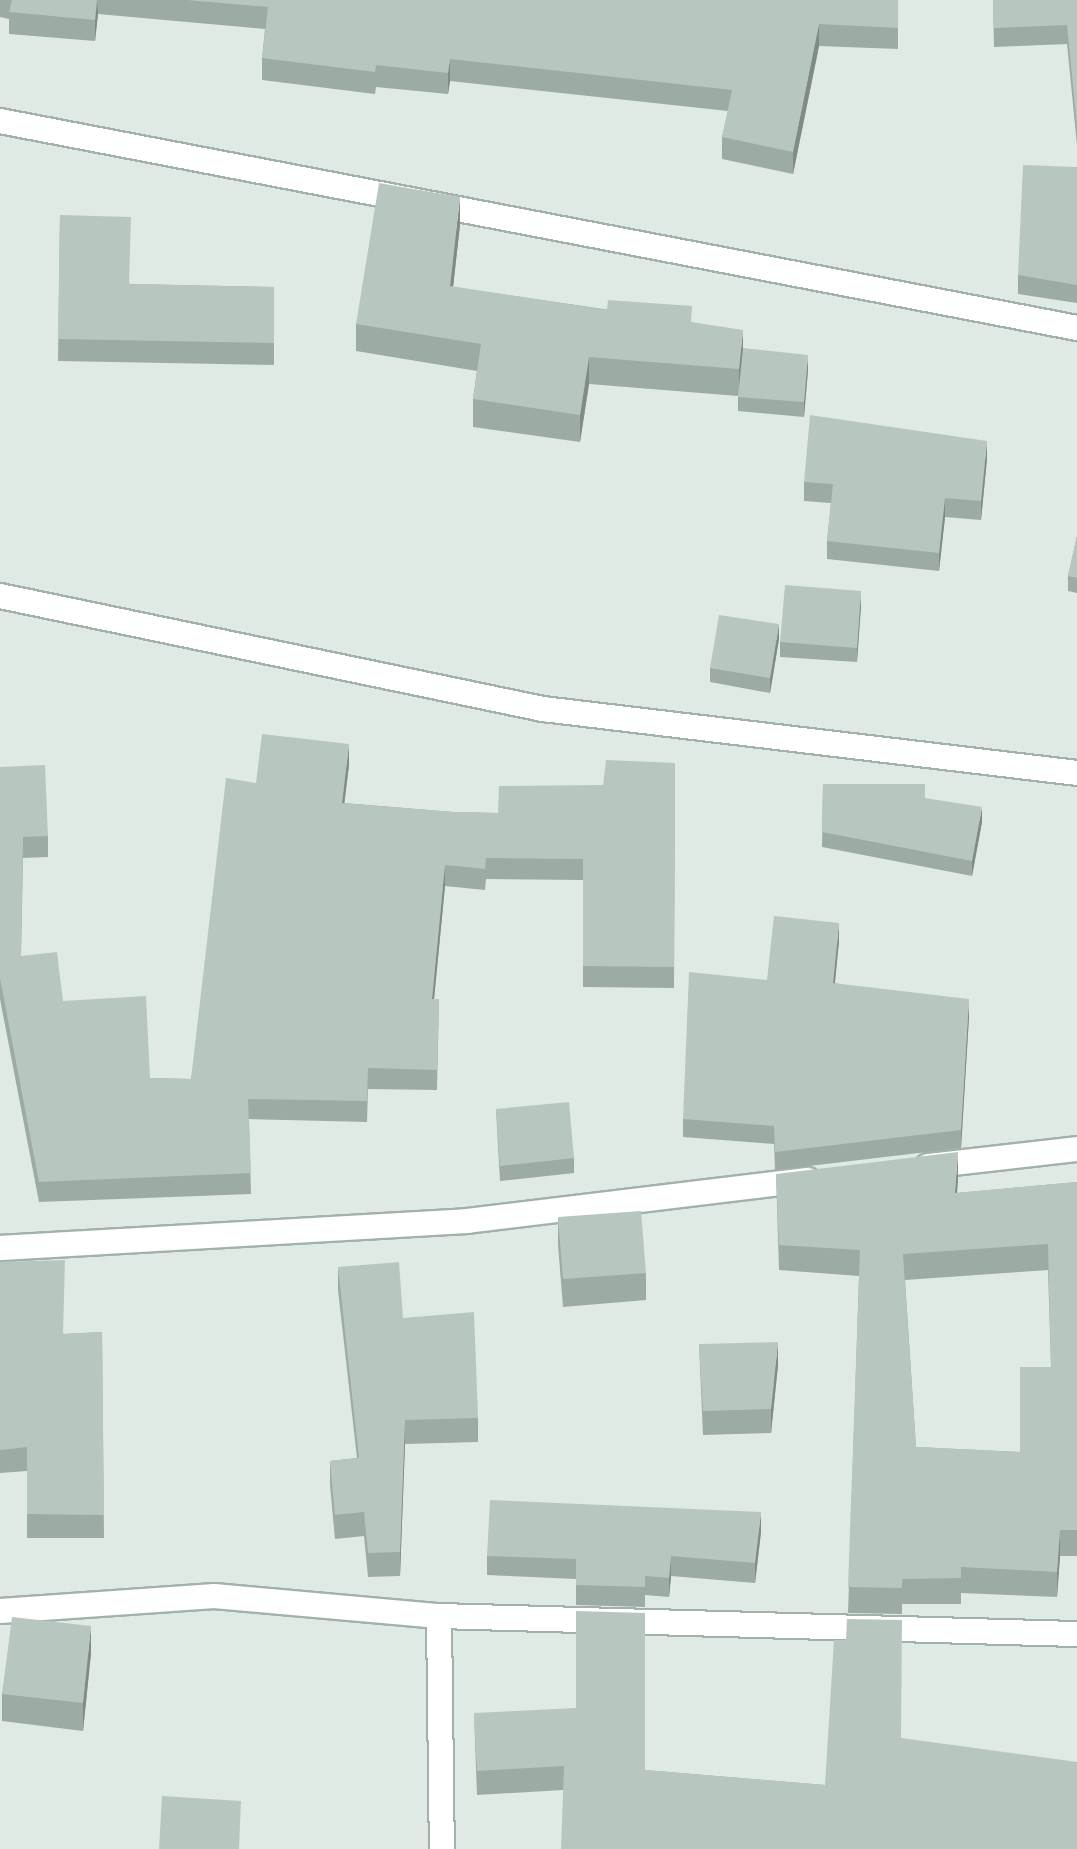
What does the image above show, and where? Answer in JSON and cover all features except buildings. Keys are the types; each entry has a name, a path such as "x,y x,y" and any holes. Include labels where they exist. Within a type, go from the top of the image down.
{"street":[{"path":"0,121 1077,328"},
{"path":"0,596 543,709 1077,773"},
{"path":"905,1169 1077,1149"},
{"path":"0,1248 467,1221 842,1176"},
{"path":"0,1611 214,1596 439,1616 1077,1634"},
{"path":"439,1616 442,1849"}]}
